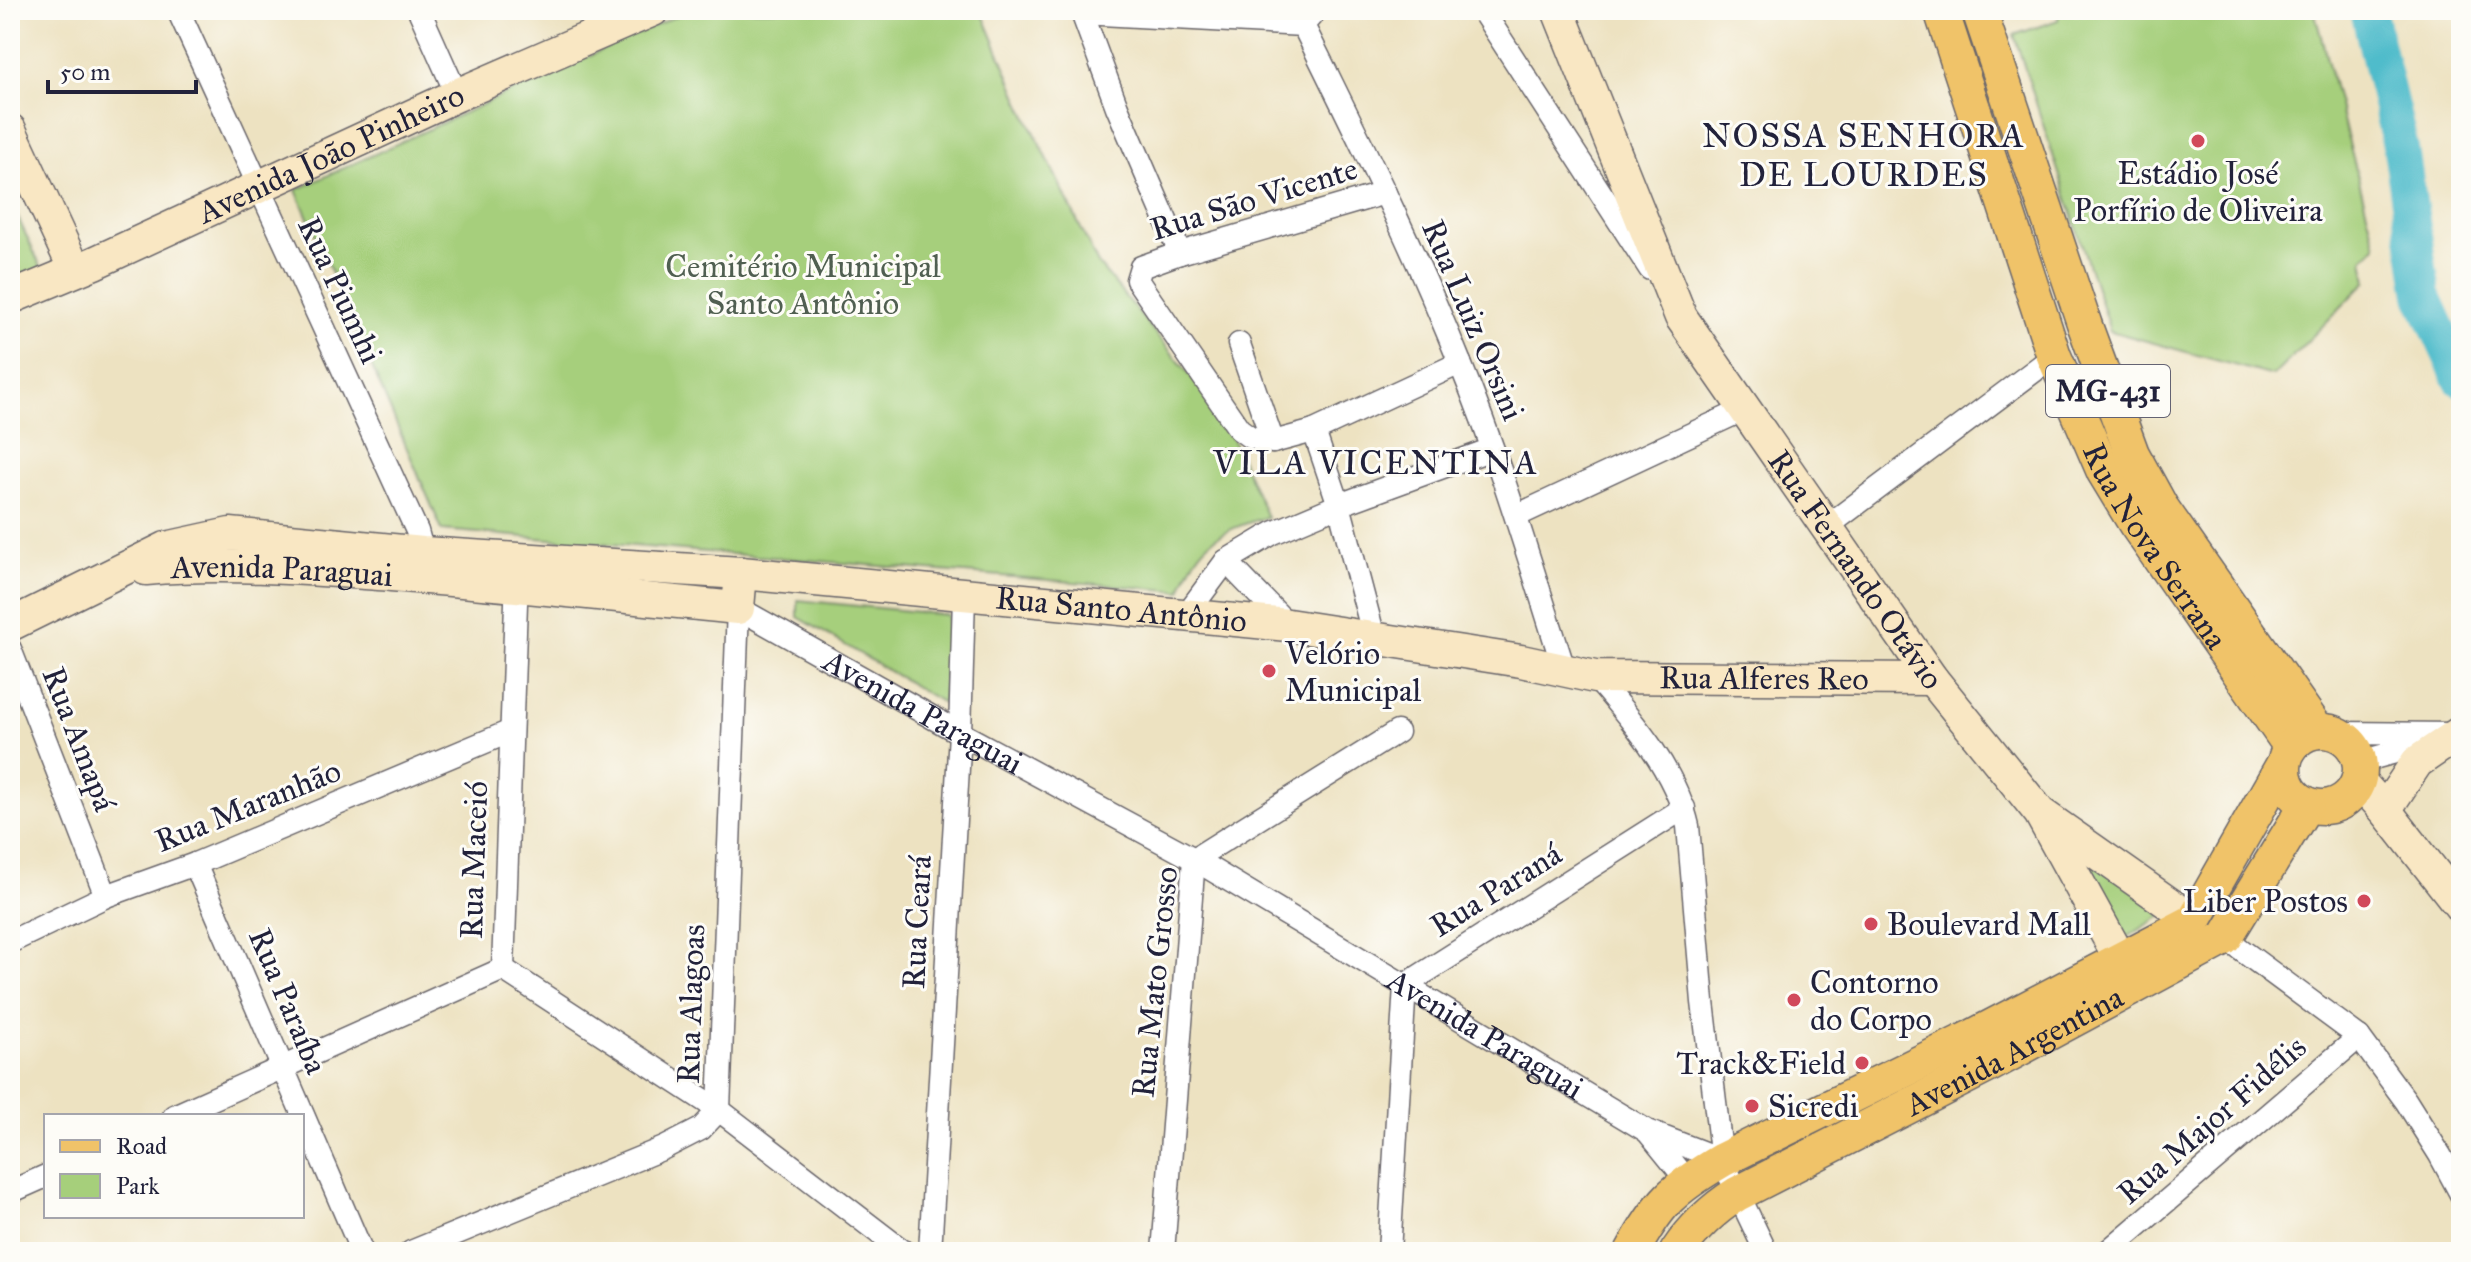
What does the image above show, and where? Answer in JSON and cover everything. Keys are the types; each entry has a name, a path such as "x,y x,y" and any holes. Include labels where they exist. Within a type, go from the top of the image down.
{"main road":[{"name":"Rua Nova Serrana","path":"1941,10 2054,356 2104,472 2135,523 2307,744"},
{"name":"Rua Nova Serrana","path":"1979,10 2085,326 2132,454 2161,507 2307,744"},
{"path":"2348,742 2359,771 2349,796 2334,806 2316,807 2291,792 2284,773 2307,744 2348,742"},
{"path":"2194,921 2307,744"},
{"path":"2225,938 2307,804"},
{"name":"Avenida Argentina","path":"1632,1252 1662,1202 1687,1180 2194,921"},
{"name":"Avenida Argentina","path":"1677,1252 1688,1235 1737,1194 1989,1065 2225,938"}],"street":[{"name":"Rua Piumhi","path":"178,10 417,531 423,565"},
{"path":"419,10 457,95"},
{"name":"Avenida João Pinheiro","path":"10,298 457,95 653,10"},
{"path":"1482,10 1681,317"},
{"name":"Rua Fernando Otávio","path":"1558,10 1681,317 1932,679 2040,813"},
{"path":"1180,253 1117,107 1082,11 1310,18"},
{"name":"Rua Luiz Orsini","path":"1310,18 1460,363 1516,516 1564,669"},
{"path":"10,130 75,270"},
{"name":"Rua São Vicente","path":"1273,442 1250,437 1239,429 1141,288 1137,275 1141,267 1180,253 1385,193"},
{"path":"1239,344 1273,442 1314,431 1460,363"},
{"path":"1825,528 2054,356"},
{"path":"1516,516 1745,409"},
{"path":"1314,431 1339,505 1374,637"},
{"path":"1186,615 1226,561 1273,533 1339,505 1492,449"},
{"name":"Avenida Paraguai","path":"10,625 166,548 230,534 423,565 517,572 741,573"},
{"path":"1226,561 1288,625"},
{"name":"Avenida Paraguai","path":"517,572 738,608 960,733 1194,859 1647,1131 1722,1160"},
{"name":"Rua Maceió","path":"178,1114 503,969 517,572"},
{"path":"738,608 741,573"},
{"name":"Rua Santo Antônio","path":"741,573 1288,625 1564,669 1595,677"},
{"name":"Rua Ceará","path":"930,1252 960,733 964,596"},
{"name":"Rua Alagoas","path":"411,1252 664,1148 701,1129 719,1110 738,608"},
{"name":"Rua Amapá","path":"10,649 106,896"},
{"path":"1595,677 1642,735 1684,808 1690,840 1703,1002 1722,1160 1766,1252"},
{"name":"Rua Alferes Reo","path":"1595,677 1932,679"},
{"name":"Rua Maranhão","path":"10,942 106,896 195,864 511,731"},
{"name":"Rua Mato Grosso","path":"1163,1252 1194,859 1397,732"},
{"path":"2307,744 2460,734"},
{"path":"2460,734 2359,771 2385,810 2461,907"},
{"path":"2385,810 2417,762 2460,734"},
{"name":"Rua Paraná","path":"1405,985 1684,808"},
{"path":"2040,813 2194,921"},
{"path":"2040,813 2121,960"},
{"name":"Rua Paraíba","path":"195,864 302,1114"},
{"path":"2225,938 2359,1037 2406,1101 2461,1194"},
{"path":"503,969 719,1110 904,1252"},
{"path":"1389,1252 1405,985"},
{"name":"Rua Major Fidélis","path":"2107,1252 2359,1037"},
{"name":"Rua Paraíba","path":"304,1119 362,1252"},
{"name":"Avenida Paraguai","path":"1647,1131 1687,1180"},
{"path":"10,1192 44,1177"}],"green space":[{"name":"Cemitério Municipal Santo Antônio","path":"689,10 981,10 1020,102 1098,264 1220,411 1267,517 1236,527 1212,540 1195,560 1181,591 442,530 296,190"},
{"name":"Estádio José Porfírio de Oliveira","path":"2059,10 2314,10 2376,246 2363,259 2367,281 2273,376 2110,331 2014,35 2058,20"},
{"path":"10,201 48,282 10,297"},
{"path":"798,600 948,615 943,703 798,617"},
{"path":"2055,831 2167,912 2123,940"}],"waterway":[{"path":"2368,10 2401,149 2423,295 2461,379"}],"place":[{"name":"Estádio José Porfírio de Oliveira","path":"2198,141"},
{"name":"Velório Municipal","path":"1269,671"},
{"name":"Liber Postos","path":"2364,901"},
{"name":"Boulevard Mall","path":"1871,924"},
{"name":"Contorno do Corpo","path":"1794,1000"},
{"name":"Track&Field","path":"1862,1063"},
{"name":"Sicredi","path":"1752,1106"}],"district":[{"name":"NOSSA SENHORA DE LOURDES","path":"1864,154"},
{"name":"VILA VICENTINA","path":"1376,462"}]}
